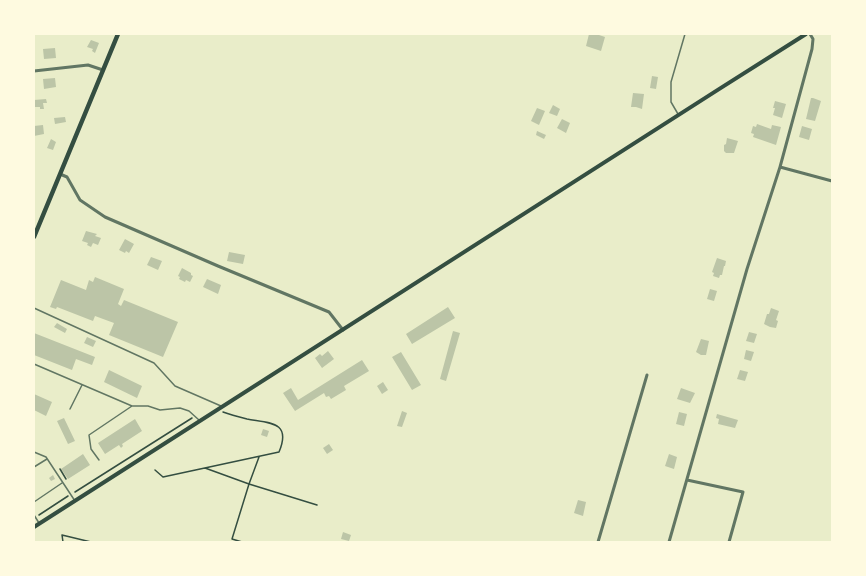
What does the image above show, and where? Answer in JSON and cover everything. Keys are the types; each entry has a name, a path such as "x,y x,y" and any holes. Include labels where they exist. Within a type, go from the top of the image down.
{"main road":[{"path":"34,237 118,34"},
{"path":"34,527 678,114 806,34"}],"street":[{"path":"669,542 748,269 780,167 812,49 813,39 810,34"},
{"path":"34,70 88,65 102,70"},
{"path":"780,167 832,181"},
{"path":"60,174 67,177 80,200 105,217 329,312 342,330"},
{"path":"598,542 647,375"},
{"path":"687,480 742,492 729,542"}],"lane":[{"path":"678,114 671,102 671,82 685,34"},
{"path":"34,308 154,363 175,386 221,408"},
{"path":"34,364 132,406 148,406 160,410 180,408 189,411 200,421"},
{"path":"70,409 82,385"},
{"path":"99,460 92,449 89,435 132,406"},
{"path":"34,452 47,459 75,501"},
{"path":"34,467 47,459"},
{"path":"34,502 63,483"},
{"path":"35,516 39,523"}],"path":[{"path":"155,470 164,477 279,452 283,442 282,434 276,424 235,416 223,412 221,408"},
{"path":"35,516 194,416"},
{"path":"230,542 258,456"},
{"path":"205,468 249,484 316,505"},
{"path":"60,469 67,480"},
{"path":"63,542 62,535 92,542"},
{"path":"232,539 242,542"}],"building":[{"path":"589,34 596,34 605,37 601,51 586,46"},
{"path":"91,40 99,43 95,53 92,51 93,49 87,47"},
{"path":"55,48 56,58 44,59 43,49"},
{"path":"652,76 658,77 656,89 650,88"},
{"path":"55,78 56,87 44,89 43,79"},
{"path":"633,93 644,94 642,109 631,107"},
{"path":"811,98 821,101 815,121 806,119"},
{"path":"46,99 47,103 43,103 44,109 34,107 34,100"},
{"path":"775,101 786,104 782,118 773,115"},
{"path":"553,105 560,109 557,116 549,113"},
{"path":"537,108 545,111 539,125 531,121"},
{"path":"65,117 66,122 55,124 54,118"},
{"path":"562,119 570,123 566,133 557,128"},
{"path":"757,124 771,129 772,125 781,127 776,145 753,137 754,134 751,133 753,126 756,127"},
{"path":"43,125 44,134 34,136 34,126"},
{"path":"802,126 812,129 809,140 799,137"},
{"path":"537,131 546,135 544,139 536,135"},
{"path":"727,138 738,141 734,153 726,153 724,151 724,145 726,144"},
{"path":"51,139 56,142 53,150 47,148"},
{"path":"86,231 97,234 95,236 101,238 98,245 93,243 91,247 87,245 88,243 82,241"},
{"path":"125,239 134,244 129,253 119,250"},
{"path":"229,252 245,255 243,264 227,261"},
{"path":"151,257 162,261 158,270 147,265"},
{"path":"717,258 726,261 722,275 720,275 719,278 713,276 714,273 712,272"},
{"path":"182,268 191,273 193,276 190,282 186,280 185,282 179,279 180,277 178,276"},
{"path":"95,277 124,289 118,304 121,306 124,300 178,322 163,357 109,335 114,323 95,316 93,321 57,307 56,309 50,307 61,280 86,290 89,280 93,282"},
{"path":"207,279 221,285 218,294 203,287"},
{"path":"710,289 717,291 714,301 707,299"},
{"path":"448,307 455,318 412,344 406,334"},
{"path":"771,308 779,311 776,320 778,321 776,328 764,324 767,314 769,314"},
{"path":"57,323 67,329 65,333 54,327"},
{"path":"453,331 460,333 446,381 440,379"},
{"path":"749,332 757,334 754,343 746,341"},
{"path":"34,333 95,357 92,365 76,359 72,370 34,355"},
{"path":"87,337 96,341 93,347 84,343"},
{"path":"701,339 709,341 706,355 701,355 696,352"},
{"path":"746,350 754,352 751,361 744,359"},
{"path":"328,351 334,359 322,368 315,358 320,354 322,356"},
{"path":"401,352 421,385 412,390 392,357"},
{"path":"362,360 369,371 344,386 346,390 331,399 329,396 326,397 324,393 295,411 283,393 291,388 298,400"},
{"path":"109,370 142,386 137,398 104,382"},
{"path":"740,370 748,372 745,381 737,379"},
{"path":"383,382 388,390 382,394 377,386"},
{"path":"681,388 695,393 690,403 677,399"},
{"path":"34,394 52,402 46,416 34,410"},
{"path":"402,411 407,413 402,427 397,426"},
{"path":"679,412 687,414 684,426 676,424"},
{"path":"717,414 738,420 735,428 718,424 719,419 716,418"},
{"path":"64,418 75,441 68,444 57,421"},
{"path":"135,419 142,431 122,444 123,446 121,448 119,445 105,454 98,443"},
{"path":"263,429 269,431 267,437 261,435"},
{"path":"329,444 333,450 327,454 323,448"},
{"path":"83,454 90,465 68,479 61,469"},
{"path":"669,454 677,457 674,469 665,466"},
{"path":"53,475 55,479 51,481 49,478"},
{"path":"578,500 586,502 583,516 574,513"},
{"path":"343,532 351,535 349,541 341,539"}]}
